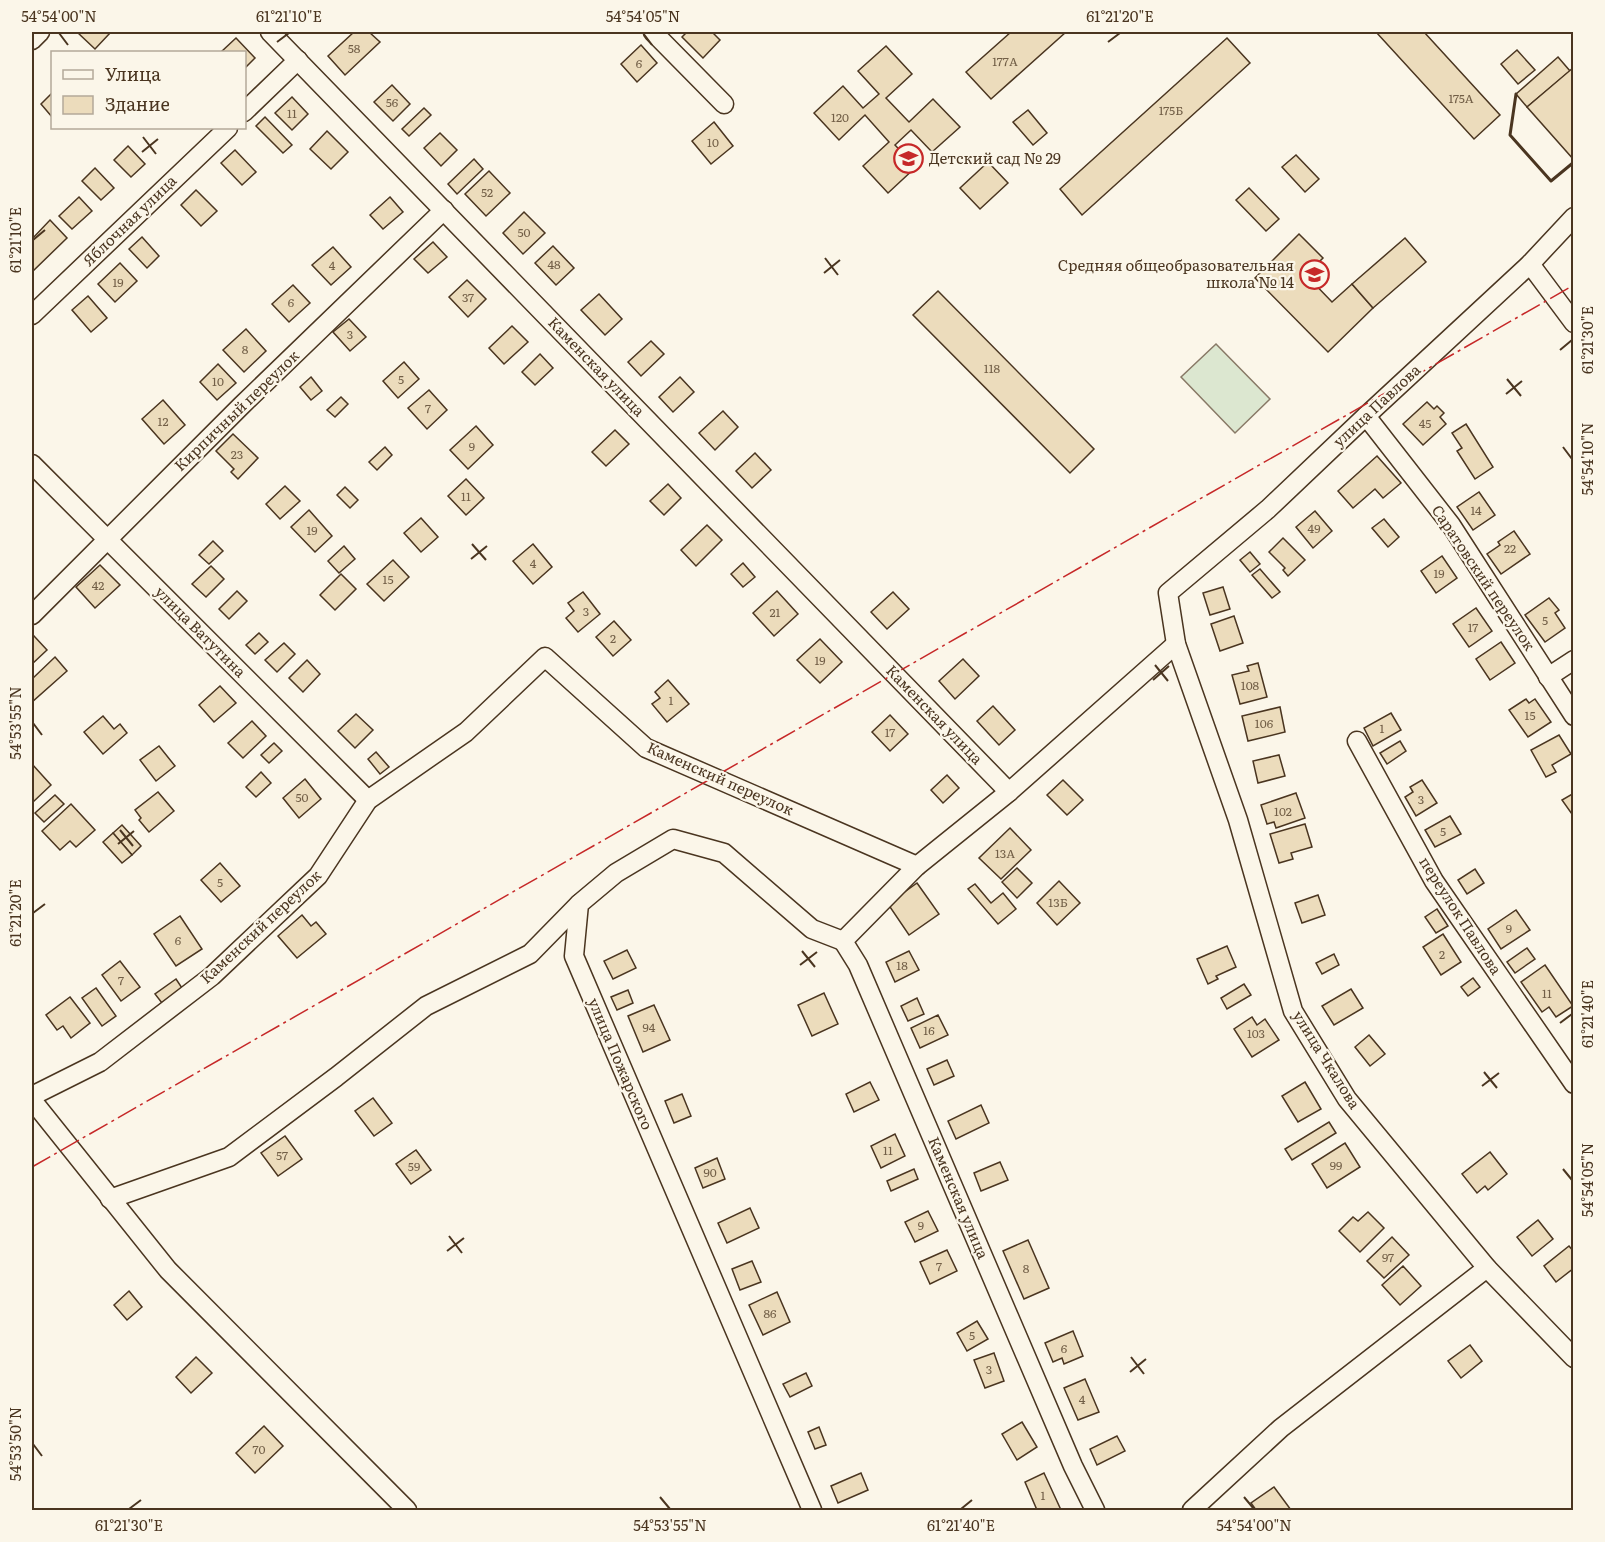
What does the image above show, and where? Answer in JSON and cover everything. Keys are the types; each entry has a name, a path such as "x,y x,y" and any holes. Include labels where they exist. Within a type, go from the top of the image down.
{"street":[{"path":"32,40 40,32"},
{"name":"Каменская улица","path":"270,32 1009,792"},
{"path":"653,32 724,104"},
{"path":"246,110 298,60"},
{"name":"Яблочная улица","path":"32,315 227,129"},
{"name":"Кирпичный переулок","path":"32,615 107,538 444,210"},
{"name":"улица Павлова","path":"1168,593 1268,509 1530,264 1574,217"},
{"path":"1530,264 1574,323"},
{"name":"Саратовский переулок","path":"1366,416 1451,525 1574,716"},
{"name":"улица Ватутина","path":"32,464 368,800"},
{"name":"улица Чкалова","path":"1168,593 1176,644 1238,820 1293,1011 1347,1099 1487,1268 1574,1358"},
{"path":"110,1199 229,1157 426,1006 530,954 579,903 616,873 673,839 724,853 812,929 843,941 917,866 1009,792 1176,644"},
{"name":"Каменский переулок","path":"32,1098 100,1062 212,976 318,876 368,800 466,732 545,657 646,748 917,866"},
{"path":"1548,677 1574,660"},
{"name":"переулок Павлова","path":"1357,741 1434,881 1574,1084"},
{"name":"улица Пожарского","path":"579,903 574,956 812,1510"},
{"name":"Каменская улица","path":"843,941 858,965 1073,1466 1095,1510"},
{"path":"32,1098 168,1270 407,1510"},
{"path":"1192,1510 1281,1428 1487,1268"}],"green space":[{"path":"1216,344 1270,399 1235,433 1181,377"}],"building":[{"path":"77,32 109,32 110,33 95,49"},
{"path":"354,32 369,32 380,42 345,75 328,56"},
{"path":"687,32 712,32 720,40 703,58 682,37"},
{"path":"1011,32 1066,32 991,99 966,72"},
{"path":"1376,32 1424,32 1500,115 1474,139"},
{"path":"236,38 255,58 246,67 246,51 222,51"},
{"path":"1227,38 1250,63 1082,215 1060,189"},
{"path":"641,45 657,63 637,82 621,64"},
{"path":"886,46 912,74 886,98 909,122 933,99 960,127 932,152 911,130 895,145 916,167 888,193 863,166 889,142 865,115 839,140 814,113 843,86 863,108 879,94 858,71"},
{"path":"1517,50 1535,70 1518,84 1501,64"},
{"path":"1558,57 1570,71 1527,107 1516,94"},
{"path":"1574,67 1574,160 1527,107"},
{"path":"392,85 410,104 393,121 374,102"},
{"path":"51,94 51,116 41,104"},
{"path":"292,97 308,114 292,130 275,113"},
{"path":"424,108 431,115 409,136 402,129"},
{"path":"1028,110 1047,133 1033,145 1013,122"},
{"path":"265,117 292,145 283,153 256,126"},
{"path":"714,122 733,146 711,164 692,141"},
{"path":"327,131 348,152 331,169 310,149"},
{"path":"440,133 457,150 441,166 424,148"},
{"path":"128,146 145,164 131,177 114,160"},
{"path":"235,150 256,172 242,185 221,163"},
{"path":"1296,155 1319,179 1305,192 1282,167"},
{"path":"474,159 483,169 457,194 448,184"},
{"path":"988,162 1008,183 980,209 960,188"},
{"path":"95,168 114,188 101,200 82,181"},
{"path":"489,171 510,193 486,216 465,194"},
{"path":"1249,188 1279,219 1266,231 1236,200"},
{"path":"196,190 217,211 201,226 181,205"},
{"path":"79,197 92,211 72,229 59,216"},
{"path":"390,197 403,212 383,229 370,215"},
{"path":"524,212 545,233 523,254 503,233"},
{"path":"50,220 67,238 32,272 32,239"},
{"path":"1299,234 1323,258 1306,275 1332,302 1352,284 1373,308 1328,352 1255,278"},
{"path":"142,237 159,256 147,268 129,249"},
{"path":"1405,238 1426,262 1373,308 1352,284"},
{"path":"433,242 447,257 428,273 414,259"},
{"path":"553,246 574,268 556,285 535,263"},
{"path":"333,247 351,267 331,285 312,265"},
{"path":"120,263 137,281 115,302 98,284"},
{"path":"467,280 486,299 468,317 449,297"},
{"path":"293,285 310,303 289,322 272,304"},
{"path":"938,291 1094,449 1070,473 913,315"},
{"path":"599,294 622,319 605,335 581,310"},
{"path":"88,296 107,318 91,332 72,310"},
{"path":"349,319 366,337 350,351 333,332"},
{"path":"512,326 528,342 504,364 489,348"},
{"path":"246,329 266,351 244,372 223,350"},
{"path":"651,341 664,354 641,376 628,362"},
{"path":"540,354 553,368 535,385 522,372"},
{"path":"404,362 419,379 398,398 383,381"},
{"path":"218,364 236,383 217,400 200,382"},
{"path":"311,377 322,391 311,400 300,387"},
{"path":"680,377 694,392 673,412 659,397"},
{"path":"429,390 447,410 427,429 408,408"},
{"path":"341,397 348,404 335,417 327,410"},
{"path":"163,400 185,425 164,444 142,419"},
{"path":"1427,402 1434,409 1437,406 1444,413 1440,417 1446,424 1423,445 1403,424"},
{"path":"723,411 738,427 715,450 699,433"},
{"path":"1466,424 1493,467 1475,479 1457,451 1462,448 1452,433"},
{"path":"476,426 493,445 468,469 450,450"},
{"path":"615,430 629,444 606,466 592,452"},
{"path":"233,434 258,458 238,479 231,472 234,469 216,451"},
{"path":"385,447 392,455 377,470 369,462"},
{"path":"755,453 771,470 752,488 736,471"},
{"path":"1377,456 1401,483 1383,498 1375,489 1353,508 1338,491"},
{"path":"466,479 484,498 466,515 448,496"},
{"path":"668,484 681,498 664,515 650,501"},
{"path":"285,486 300,501 280,519 266,504"},
{"path":"345,487 358,500 350,508 337,495"},
{"path":"1479,492 1495,515 1473,530 1457,507"},
{"path":"309,510 332,536 315,552 291,527"},
{"path":"1315,511 1332,531 1313,548 1296,527"},
{"path":"421,518 438,537 421,552 404,533"},
{"path":"1384,519 1399,537 1388,547 1372,528"},
{"path":"707,525 722,540 696,566 681,550"},
{"path":"1514,531 1530,554 1501,574 1487,554 1500,545 1498,542"},
{"path":"1283,538 1305,560 1288,576 1283,570 1285,568 1269,552"},
{"path":"213,541 223,551 209,564 199,555"},
{"path":"533,544 552,567 533,584 513,561"},
{"path":"344,546 355,559 339,573 328,561"},
{"path":"1250,552 1260,564 1250,572 1240,560"},
{"path":"1442,556 1457,578 1436,593 1421,571"},
{"path":"393,560 409,577 384,601 367,584"},
{"path":"743,563 755,577 743,587 731,574"},
{"path":"100,565 120,585 95,608 76,587"},
{"path":"211,566 224,579 206,597 192,584"},
{"path":"1260,569 1280,592 1272,598 1252,575"},
{"path":"341,574 356,589 335,610 320,595"},
{"path":"1223,587 1230,609 1210,615 1203,593"},
{"path":"237,591 247,601 229,619 219,609"},
{"path":"777,591 798,614 774,636 753,613"},
{"path":"583,592 600,614 578,632 566,618 574,611 568,603"},
{"path":"893,592 909,609 887,629 871,612"},
{"path":"1549,598 1559,610 1555,613 1565,628 1545,642 1525,615"},
{"path":"1476,608 1492,631 1469,647 1453,624"},
{"path":"1234,616 1243,643 1220,651 1211,624"},
{"path":"614,621 631,640 613,656 596,637"},
{"path":"259,633 268,642 255,654 246,645"},
{"path":"34,636 47,650 32,664 32,639"},
{"path":"820,639 842,662 820,683 797,660"},
{"path":"1501,642 1515,663 1490,680 1476,659"},
{"path":"284,643 295,654 277,672 265,660"},
{"path":"55,657 67,671 32,702 32,679"},
{"path":"963,659 979,676 955,699 939,681"},
{"path":"307,660 320,674 303,692 289,678"},
{"path":"1258,663 1267,697 1240,704 1232,675 1249,671 1247,666"},
{"path":"668,680 689,704 667,722 652,704 660,698 655,692"},
{"path":"220,686 236,703 214,722 199,705"},
{"path":"1526,699 1529,703 1535,699 1551,722 1528,737 1509,710"},
{"path":"993,706 1015,730 999,745 977,721"},
{"path":"1280,707 1285,732 1248,741 1242,716"},
{"path":"1391,713 1401,730 1373,746 1364,728"},
{"path":"356,714 373,730 355,748 338,731"},
{"path":"890,715 908,734 890,751 872,732"},
{"path":"103,716 114,729 120,724 127,733 103,754 84,732"},
{"path":"252,721 266,736 243,758 228,743"},
{"path":"1559,735 1571,754 1552,765 1556,772 1546,777 1531,750"},
{"path":"1400,741 1406,751 1387,764 1380,753"},
{"path":"274,743 282,751 269,763 261,755"},
{"path":"159,746 175,766 156,781 140,760"},
{"path":"376,752 389,767 380,774 368,759"},
{"path":"1279,755 1285,776 1258,783 1253,761"},
{"path":"32,764 51,785 33,802 32,801"},
{"path":"261,772 271,783 256,797 246,787"},
{"path":"947,775 959,788 943,803 931,790"},
{"path":"305,779 321,799 299,818 283,798"},
{"path":"1063,780 1083,800 1067,815 1047,795"},
{"path":"1422,780 1437,803 1416,816 1405,797 1413,792 1410,787"},
{"path":"158,792 174,811 149,832 139,820 141,818 135,810"},
{"path":"1296,793 1305,818 1276,828 1274,822 1267,824 1261,805"},
{"path":"1574,793 1574,817 1562,800"},
{"path":"55,795 64,804 44,822 35,813"},
{"path":"71,804 95,830 76,847 70,841 60,850 42,831"},
{"path":"1450,816 1461,834 1435,847 1425,830"},
{"path":"1305,824 1312,847 1291,853 1293,859 1279,863 1270,834"},
{"path":"122,825 141,846 132,855 113,833"},
{"path":"1010,828 1031,850 1001,879 979,858"},
{"path":"113,833 132,855 122,863 103,842"},
{"path":"220,863 240,886 221,902 201,880"},
{"path":"1017,868 1032,883 1017,898 1002,882"},
{"path":"1475,869 1484,883 1467,894 1458,880"},
{"path":"1059,881 1080,903 1057,925 1037,903"},
{"path":"917,883 939,914 909,935 888,904"},
{"path":"975,884 991,903 1003,893 1016,909 998,924 968,889"},
{"path":"1318,895 1325,915 1302,923 1295,903"},
{"path":"1437,909 1448,926 1436,933 1425,917"},
{"path":"1516,910 1530,930 1501,949 1488,929"},
{"path":"302,915 311,926 316,922 326,934 297,958 278,936"},
{"path":"180,916 202,949 176,966 154,934"},
{"path":"1443,934 1461,962 1441,975 1423,947"},
{"path":"1227,946 1236,967 1216,976 1218,979 1208,984 1197,959"},
{"path":"1527,948 1535,959 1515,973 1507,962"},
{"path":"627,950 636,968 613,979 604,961"},
{"path":"909,951 919,970 895,982 886,962"},
{"path":"1334,954 1339,965 1322,974 1316,963"},
{"path":"120,961 140,987 121,1001 102,975"},
{"path":"1545,965 1573,1006 1556,1017 1549,1007 1542,1012 1521,982"},
{"path":"1473,978 1480,987 1468,996 1461,987"},
{"path":"176,979 182,988 162,1003 155,994"},
{"path":"1244,984 1251,995 1227,1009 1221,998"},
{"path":"96,988 116,1016 102,1026 82,998"},
{"path":"1351,989 1363,1008 1334,1025 1322,1006"},
{"path":"628,990 633,1003 617,1010 611,997"},
{"path":"824,993 838,1024 812,1036 798,1005"},
{"path":"70,997 90,1023 71,1038 63,1026 57,1030 46,1015"},
{"path":"917,998 924,1014 908,1021 901,1006"},
{"path":"654,1005 670,1040 643,1052 628,1016"},
{"path":"938,1015 948,1035 920,1048 911,1028"},
{"path":"1252,1017 1257,1025 1265,1019 1279,1040 1252,1057 1234,1029"},
{"path":"1369,1035 1385,1054 1370,1066 1355,1047"},
{"path":"947,1060 954,1076 934,1085 927,1069"},
{"path":"870,1082 879,1100 854,1112 846,1094"},
{"path":"1305,1082 1321,1109 1298,1122 1282,1096"},
{"path":"682,1094 691,1116 674,1123 665,1101"},
{"path":"373,1098 392,1123 374,1136 355,1111"},
{"path":"981,1105 989,1123 956,1139 948,1121"},
{"path":"1329,1122 1336,1133 1292,1160 1285,1149"},
{"path":"895,1134 905,1156 881,1168 871,1146"},
{"path":"285,1136 302,1159 278,1176 261,1153"},
{"path":"1345,1143 1360,1167 1327,1188 1312,1164"},
{"path":"416,1150 431,1170 411,1184 396,1164"},
{"path":"1490,1152 1507,1174 1488,1190 1485,1186 1477,1193 1462,1174"},
{"path":"717,1158 725,1179 703,1188 695,1168"},
{"path":"1000,1162 1008,1180 981,1191 974,1173"},
{"path":"914,1169 918,1179 891,1191 887,1181"},
{"path":"750,1208 759,1228 727,1243 718,1223"},
{"path":"928,1211 938,1231 915,1242 905,1222"},
{"path":"1368,1212 1384,1228 1360,1252 1339,1231 1353,1217 1358,1221"},
{"path":"1538,1220 1553,1239 1532,1256 1517,1237"},
{"path":"1392,1237 1409,1255 1384,1278 1367,1261"},
{"path":"1028,1240 1049,1288 1024,1299 1003,1251"},
{"path":"1569,1246 1574,1252 1574,1268 1556,1282 1544,1266"},
{"path":"947,1250 957,1271 930,1284 920,1262"},
{"path":"752,1261 761,1282 740,1290 732,1269"},
{"path":"1403,1266 1421,1286 1400,1305 1382,1285"},
{"path":"129,1291 142,1307 127,1320 114,1305"},
{"path":"777,1292 790,1322 763,1335 749,1305"},
{"path":"977,1321 988,1339 967,1351 957,1333"},
{"path":"1073,1331 1083,1356 1064,1364 1062,1358 1053,1362 1045,1343"},
{"path":"1470,1345 1482,1361 1461,1378 1448,1361"},
{"path":"994,1353 1004,1381 985,1388 974,1360"},
{"path":"196,1357 212,1373 191,1393 176,1377"},
{"path":"806,1373 812,1386 790,1397 783,1384"},
{"path":"1085,1379 1099,1412 1078,1420 1064,1388"},
{"path":"1022,1422 1037,1447 1017,1460 1002,1434"},
{"path":"264,1426 283,1446 255,1473 236,1453"},
{"path":"819,1427 826,1445 815,1449 808,1432"},
{"path":"1117,1436 1125,1451 1097,1465 1090,1449"},
{"path":"861,1473 868,1490 838,1503 831,1486"},
{"path":"1044,1473 1061,1510 1037,1510 1025,1482"},
{"path":"1274,1487 1291,1510 1256,1510 1251,1503"}],"wall":[{"path":"1516,94 1510,135 1551,181 1574,162"}],"power":[{"path":"32,1167 1574,285"}],"place":[{"name":"Детский сад № 29","path":"908,159"},
{"name":"Средняя общеобразовательная школа № 14","path":"1315,275"}]}
